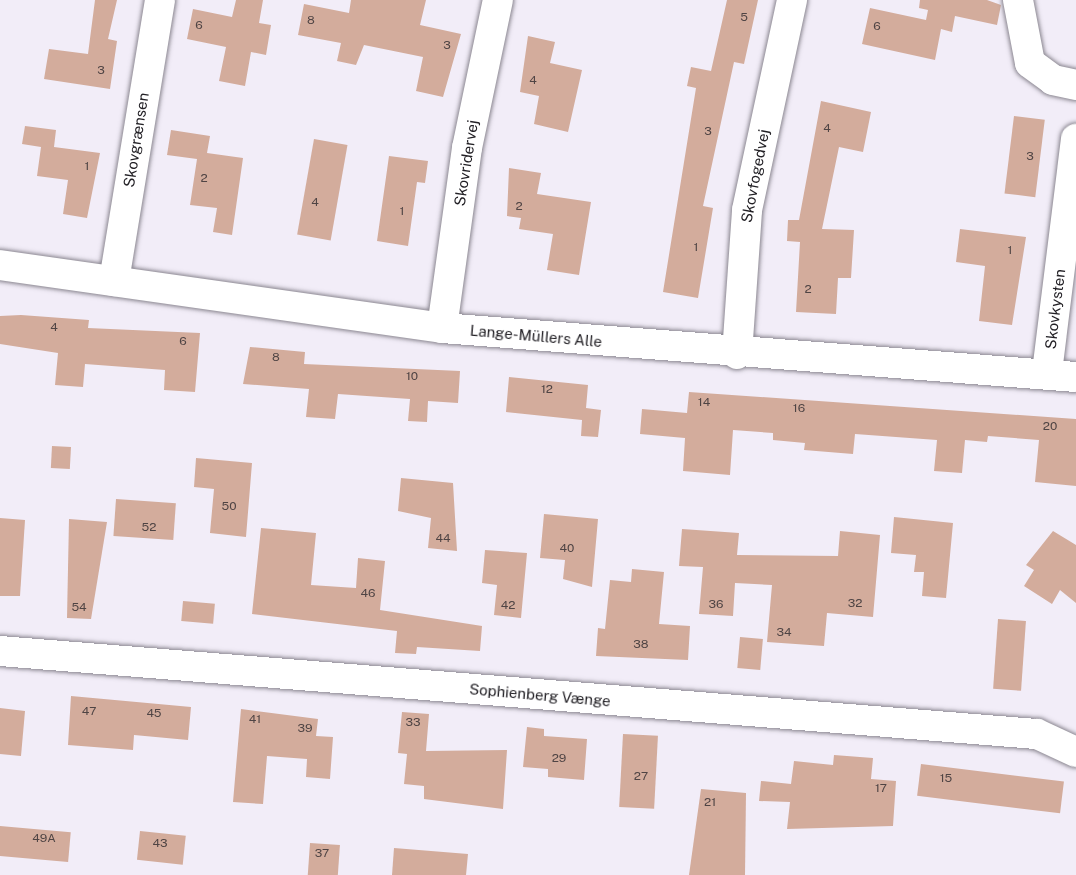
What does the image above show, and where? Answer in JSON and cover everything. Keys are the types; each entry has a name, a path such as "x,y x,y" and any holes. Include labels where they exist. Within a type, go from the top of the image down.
{"street":[{"name":"Skovgrænsen","path":"114,281 160,0"},
{"name":"Skovridervej","path":"442,328 467,148 498,0"},
{"name":"Skovfogedvej","path":"737,354 747,210 792,0"},
{"path":"1018,0 1030,63 1053,80 1076,85"},
{"name":"Skovkysten","path":"1047,372 1076,139"},
{"name":"Lange-Müllers Alle","path":"0,265 442,328 737,354 1047,372 1076,377"},
{"name":"Sophienberg Vænge","path":"0,651 1037,734 1076,752"}],"building":[{"path":"95,0 117,0 108,39 117,41 110,89 44,79 49,49 88,54"},
{"path":"236,0 263,0 259,23 271,25 266,55 251,52 245,86 219,81 226,47 187,39 193,9 232,17"},
{"path":"351,0 426,0 420,25 461,34 443,97 416,91 423,57 364,45 356,65 337,61 341,43 298,35 304,4 349,13"},
{"path":"727,0 758,0 744,64 734,62 703,206 713,208 698,298 663,292 696,88 687,86 691,67 711,71"},
{"path":"920,0 987,0 1001,5 997,25 955,16 952,32 941,29 935,60 862,44 870,8 926,20 928,10 919,8"},
{"path":"528,36 555,42 550,63 582,70 568,132 534,124 539,96 520,92"},
{"path":"821,101 871,112 863,152 839,147 822,229 854,230 851,278 838,278 836,314 796,312 800,242 787,241 788,220 799,220"},
{"path":"1014,116 1045,120 1035,197 1004,193"},
{"path":"25,126 56,130 54,147 100,153 87,218 63,214 68,180 37,176 41,147 22,144"},
{"path":"171,130 210,136 207,153 243,158 232,235 213,232 217,208 190,205 197,159 167,155"},
{"path":"314,139 347,145 331,240 297,235"},
{"path":"389,156 428,161 425,183 417,182 408,246 377,241"},
{"path":"509,168 541,173 537,194 591,202 579,275 547,270 553,234 519,229 521,218 507,216"},
{"path":"960,229 1026,237 1012,325 979,321 985,266 956,262"},
{"path":"21,315 89,320 88,328 200,333 195,392 164,390 165,370 85,364 83,387 55,385 58,353 0,344 0,316"},
{"path":"250,347 305,352 304,364 460,371 458,403 428,401 427,422 408,421 410,399 338,394 335,419 306,417 309,389 243,384"},
{"path":"509,377 588,385 586,408 601,410 598,437 581,436 582,420 506,412"},
{"path":"689,392 1076,419 1076,486 1035,482 1039,440 988,436 987,442 965,440 962,473 934,471 937,440 855,434 853,454 804,450 805,443 773,440 773,433 733,430 730,475 683,471 685,438 640,434 642,409 687,413"},
{"path":"52,446 71,447 70,469 51,468"},
{"path":"196,458 252,463 246,537 210,533 214,489 194,487"},
{"path":"401,478 453,483 457,551 428,548 431,518 398,511"},
{"path":"116,499 176,503 173,540 113,536"},
{"path":"544,514 598,519 592,587 563,579 565,560 540,558"},
{"path":"894,517 953,523 946,598 922,596 924,572 914,572 916,555 891,553"},
{"path":"0,518 25,520 20,596 0,596"},
{"path":"69,519 107,522 91,619 67,618"},
{"path":"261,528 316,533 311,585 356,588 358,558 385,561 380,610 482,626 480,651 417,647 416,654 395,653 397,631 252,614"},
{"path":"682,529 739,533 737,555 838,556 840,531 880,535 873,617 827,613 824,646 767,642 772,585 735,583 733,616 699,614 703,567 679,566"},
{"path":"1053,531 1076,545 1076,603 1060,590 1052,604 1024,586 1034,570 1026,565"},
{"path":"485,550 527,553 521,618 494,615 497,585 482,583"},
{"path":"632,569 664,572 659,624 690,626 688,660 596,656 598,628 605,629 610,580 631,582"},
{"path":"183,601 215,604 213,624 181,621"},
{"path":"998,619 1026,621 1021,691 993,689"},
{"path":"740,637 763,639 760,670 737,668"},
{"path":"71,696 191,707 188,740 134,735 133,750 68,745"},
{"path":"0,708 25,711 21,756 0,754"},
{"path":"241,709 318,719 316,736 333,737 330,779 306,777 307,759 267,756 263,804 233,802"},
{"path":"402,712 429,714 426,751 507,750 503,809 424,799 424,786 404,784 407,754 398,753"},
{"path":"527,727 544,729 544,736 587,739 584,780 548,777 548,769 523,767"},
{"path":"623,734 658,736 654,809 619,807"},
{"path":"834,755 873,758 871,779 896,781 893,826 787,829 790,802 759,801 761,781 791,784 794,761 833,765"},
{"path":"921,764 1064,782 1060,813 917,796"},
{"path":"701,789 746,793 745,875 689,875"},
{"path":"0,826 71,832 68,862 0,856"},
{"path":"140,831 186,836 183,865 137,860"},
{"path":"310,843 340,845 338,875 308,875"},
{"path":"394,848 468,854 466,875 392,875"}]}
